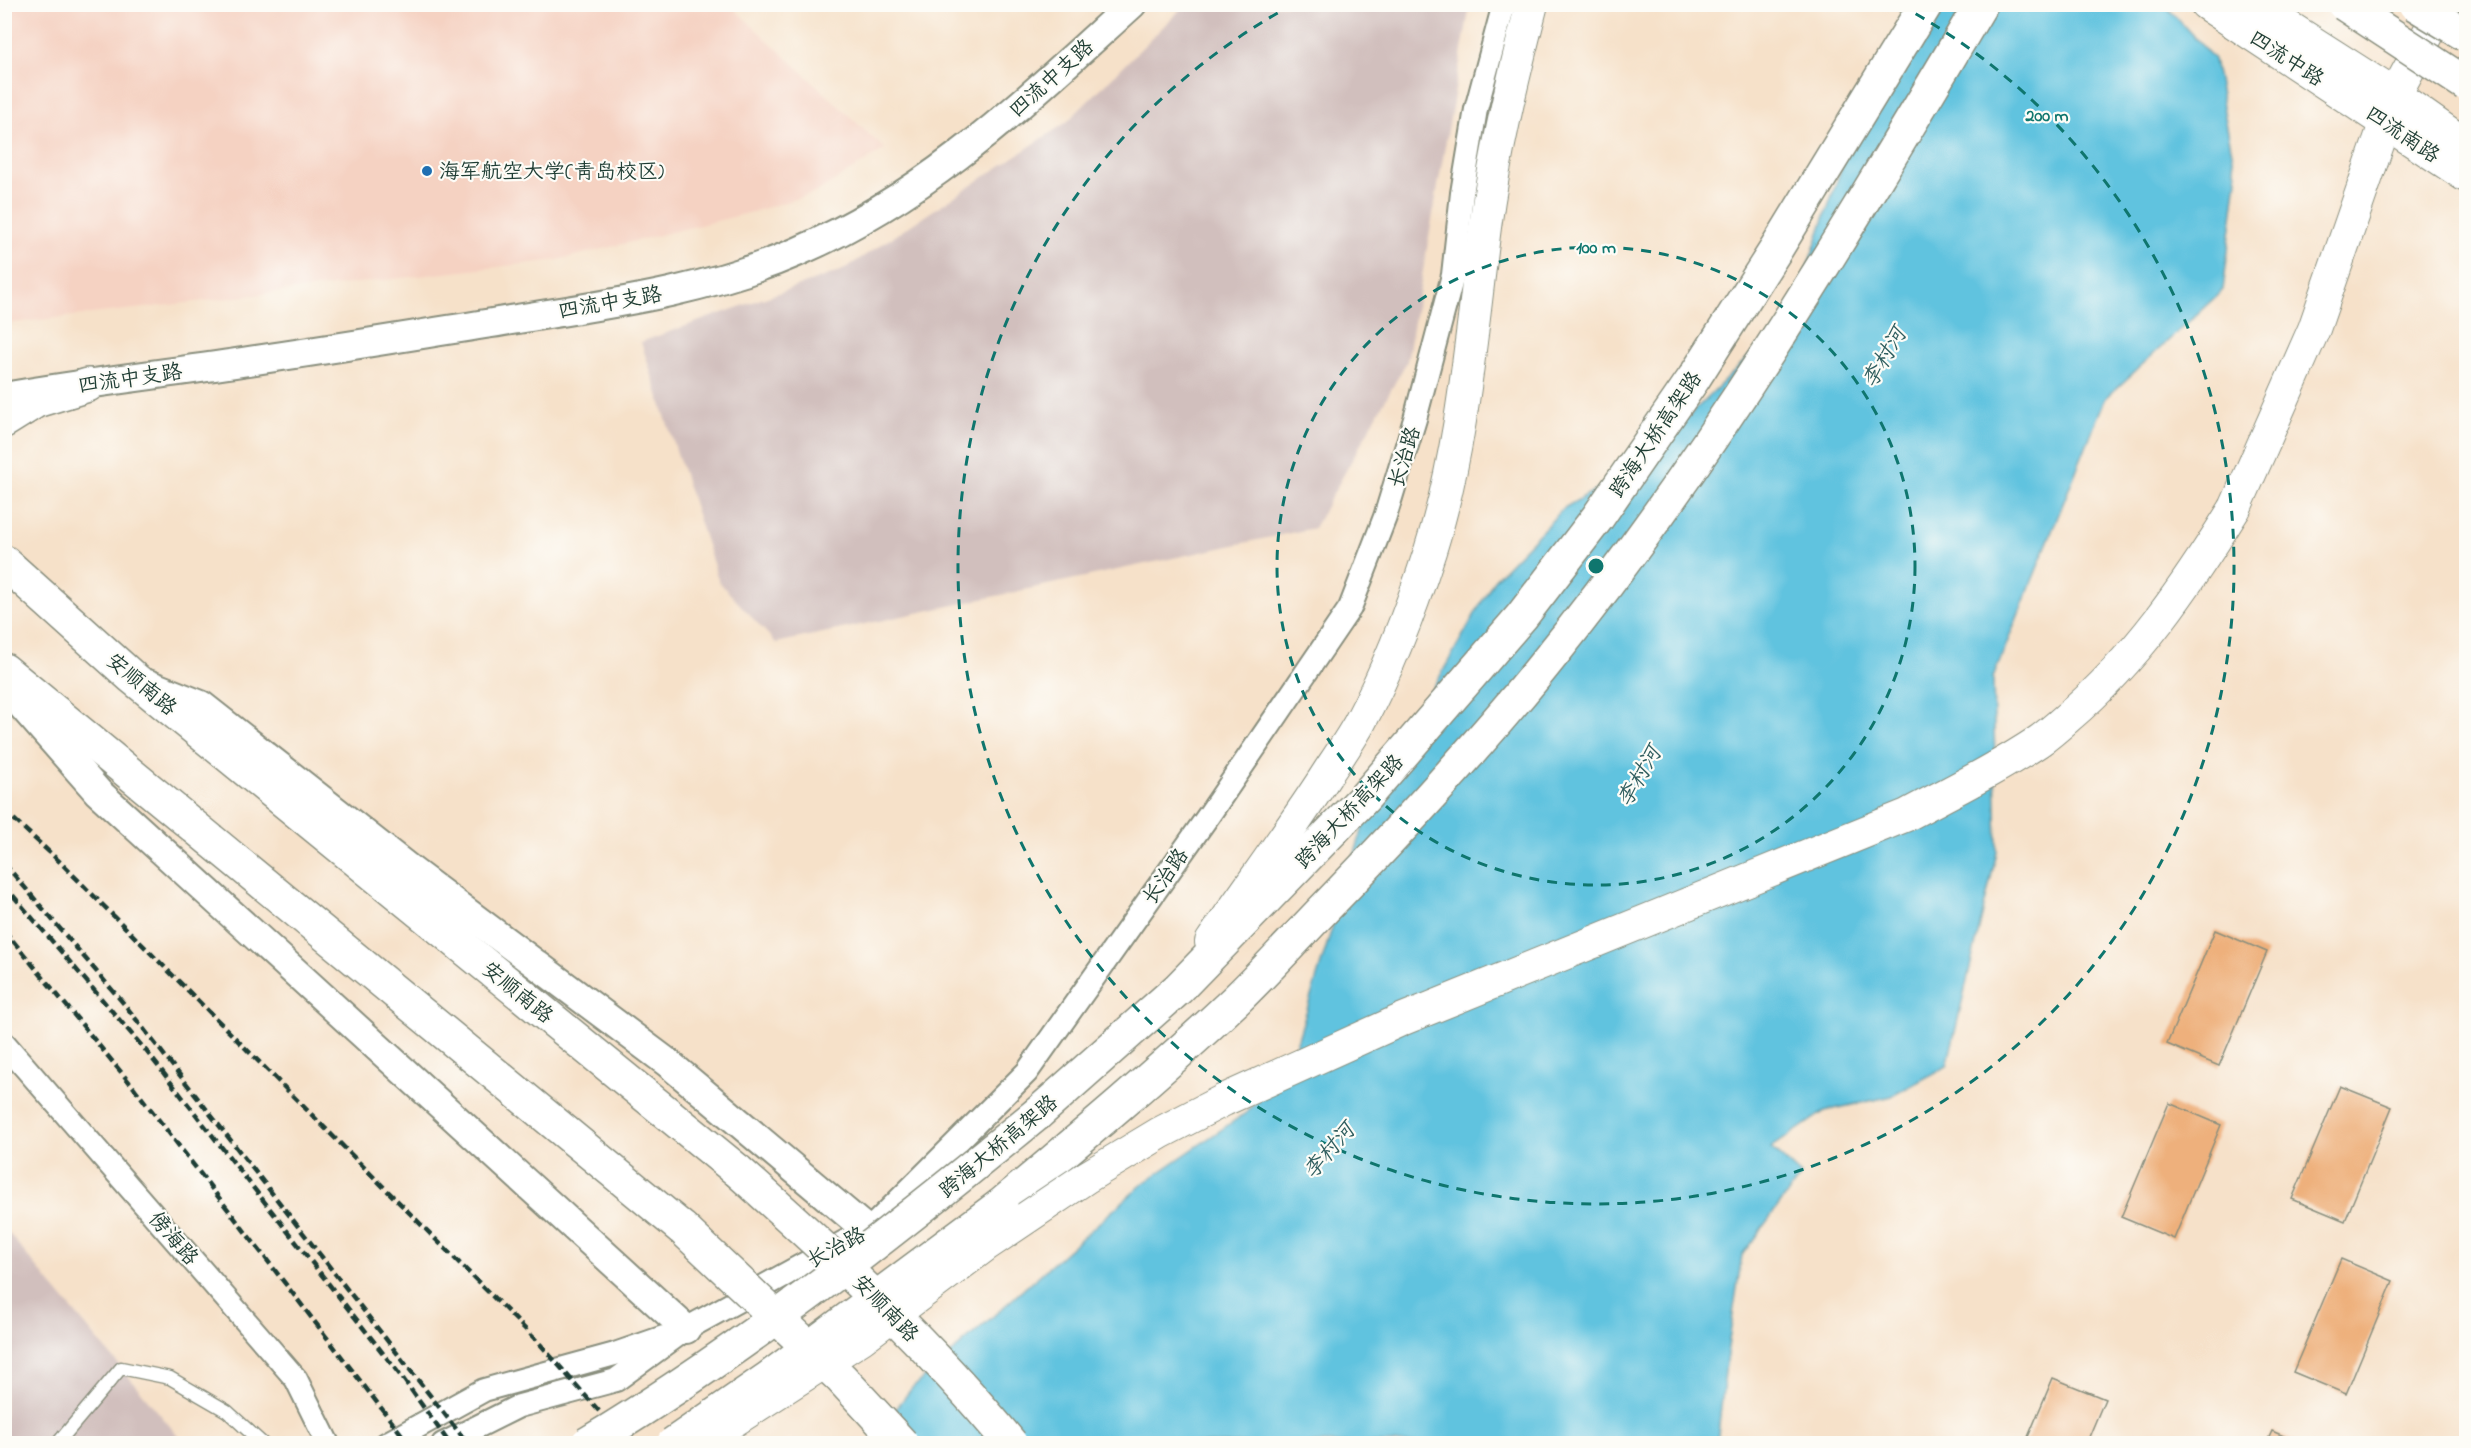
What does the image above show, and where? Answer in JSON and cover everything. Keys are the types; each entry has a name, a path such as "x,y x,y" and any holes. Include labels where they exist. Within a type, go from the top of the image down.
{"main road":[{"path":"1178,988 1307,805 1352,734 1402,629 1430,550 1447,484 1500,143 1513,76 1532,4"},
{"name":"跨海大桥高架路","path":"587,1443 634,1415 735,1347 925,1206 1037,1114 1178,988 1365,797 1522,616 1598,517 1700,369 1926,4"},
{"path":"673,1443 770,1377 1010,1198 1238,998 1407,823 1540,670 1636,544 1759,368 1891,156 1981,4"},
{"name":"四流中路","path":"2206,4 2346,81"},
{"name":"四流中路","path":"2253,4 2346,81"},
{"path":"2344,4 2466,84"},
{"path":"2415,4 2466,35"},
{"path":"684,1443 726,1426 862,1338 986,1245 1087,1176 1170,1127 1224,1100 1401,1020 1907,815 2040,740 2091,698 2135,652 2187,584 2235,508 2314,329 2391,109 2444,4"},
{"name":"四流南路","path":"2346,81 2391,109 2466,144"},
{"name":"四流南路","path":"2391,109 2466,176"},
{"path":"4,421 36,401 88,385"},
{"name":"安顺南路","path":"9,562 132,677 738,1171 840,1261 905,1327 1011,1443"},
{"path":"4,670 683,1229 841,1378 902,1443"}],"street":[{"name":"四流中支路","path":"4,397 608,304 712,283 797,252 883,208 948,165 995,128 1132,4"},
{"name":"长治路","path":"868,1231 1027,1072 1204,821 1350,608 1385,517 1416,418 1451,286 1476,109 1504,4"},
{"path":"132,677 201,705 413,872 668,1063 868,1231"},
{"path":"4,684 98,792 686,1329 615,1354 484,1390 386,1443"},
{"name":"傍海路","path":"4,1043 296,1379 328,1443"},
{"name":"长治路","path":"443,1443 519,1406 616,1380 686,1329 870,1228 868,1231"}],"lane":[{"path":"57,1443 121,1368 170,1378 227,1411 263,1443"}],"shaded area":[{"name":"海军航空大学(青岛校区)","path":"4,5 730,5 885,149 815,193 749,213 558,260 5,324"},
{"path":"1185,5 1470,5 1407,361 1314,528 776,643 719,582 641,342 843,270 1067,122"},
{"path":"4,1227 24,1252 184,1443 5,1443"}],"water":[{"name":"李村河","path":"1934,5 2165,5 2214,59 2237,179 2223,290 2105,399 1993,678 1997,852 1947,1066 1892,1096 1825,1111 1771,1148 1801,1175 1742,1255 1727,1354 1717,1443 869,1444 912,1388 1145,1182 1247,1112 1289,1068 1372,798 1494,580 1564,508 1640,464 1791,315 1864,102"}],"building":[{"path":"2215,930 2267,952 2219,1066 2167,1044"},
{"path":"2340,1086 2392,1107 2345,1221 2292,1199"},
{"path":"2169,1103 2221,1125 2174,1239 2121,1217"},
{"path":"2341,1259 2393,1281 2346,1394 2293,1372"},
{"path":"2053,1378 2105,1399 2086,1444 2025,1444"},
{"path":"2272,1431 2300,1443 2300,1444 2266,1444"}],"railway":[{"path":"4,810 60,862 540,1344 628,1444"},
{"path":"4,863 125,1005 468,1444"},
{"path":"4,885 147,1052 404,1380 450,1444"},
{"path":"4,930 135,1089 409,1444"}],"place":[{"name":"海军航空大学(青岛校区)","path":"427,171"}]}
